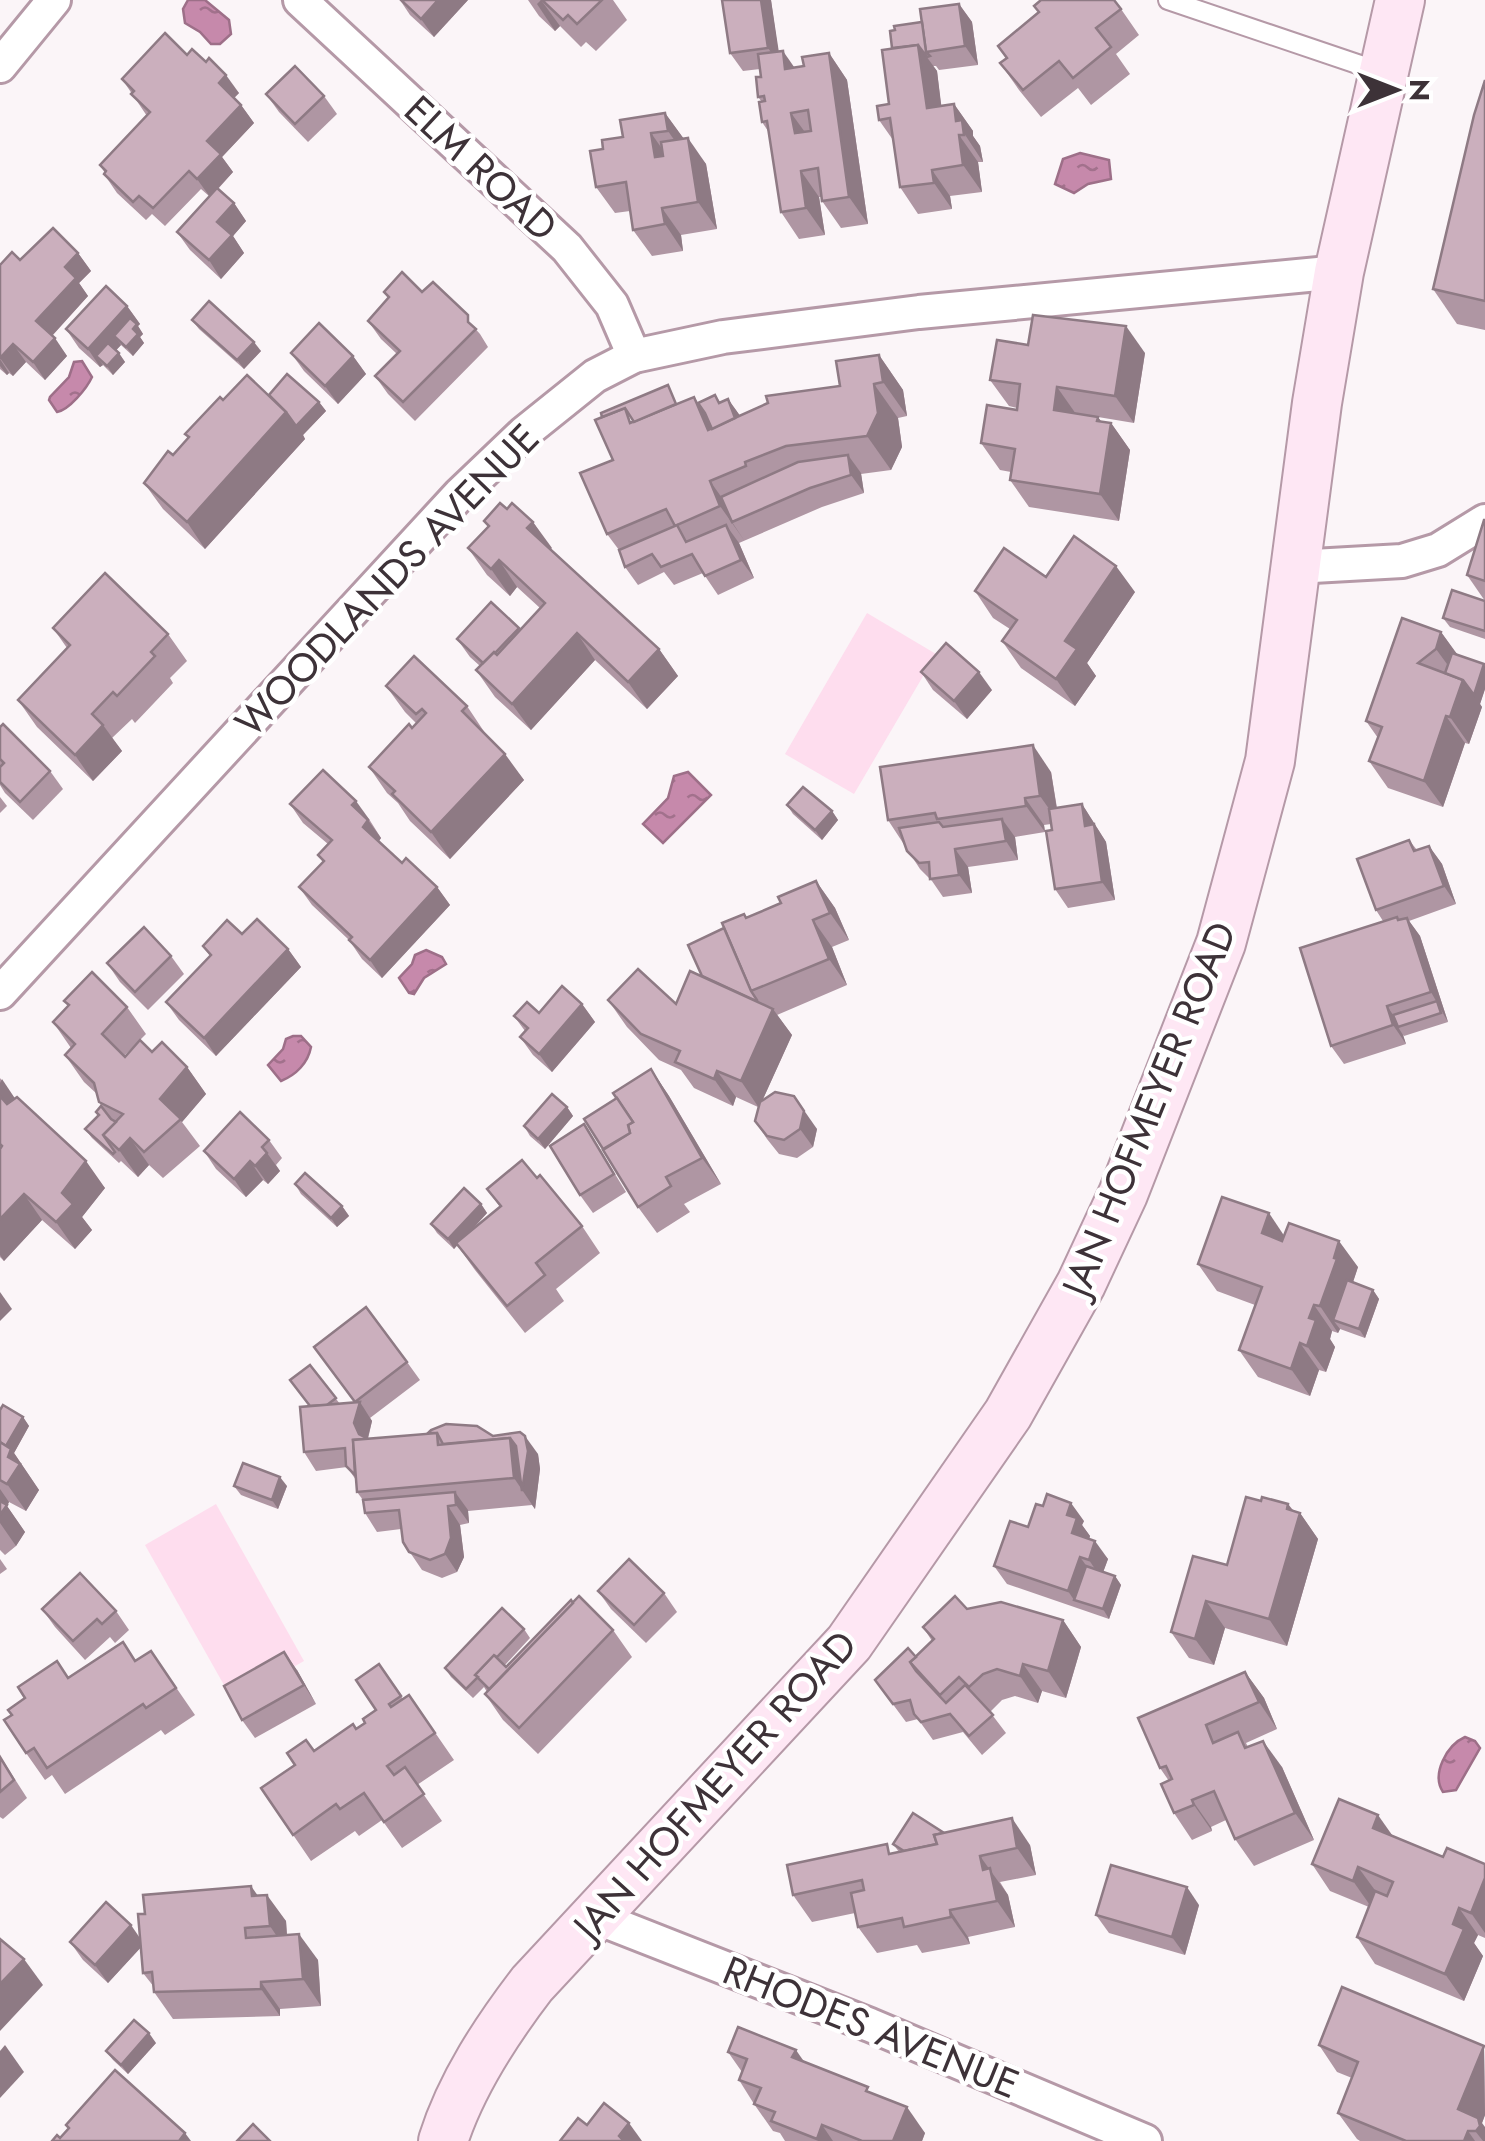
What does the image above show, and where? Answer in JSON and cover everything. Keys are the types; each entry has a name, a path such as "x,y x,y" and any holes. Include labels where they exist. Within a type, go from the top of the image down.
{"street":[{"path":"0,66 54,0"},
{"name":"ELM ROAD","path":"300,0 566,248 612,305 634,356"},
{"name":"JAN HOFMEYER ROAD","path":"444,2141 470,2078 510,2012 849,1643 1008,1414 1081,1284 1123,1194 1220,943 1270,761 1339,272 1400,0"},
{"name":"WOODLANDS AVENUE","path":"0,994 460,494 524,433 595,376 634,356 723,337 919,312 1339,272"},
{"path":"1296,567 1402,561 1438,550 1485,521"},
{"name":"RHODES AVENUE","path":"595,1917 852,2018 1145,2141"}],"lane":[{"path":"1168,0 1383,73"}],"shaded area":[{"path":"867,613 936,654 854,794 785,754"},
{"path":"216,1504 304,1661 233,1701 145,1545"}],"water":[{"path":"188,0 205,0 229,20 231,34 220,44 211,44 185,23 183,9"},
{"path":"1080,153 1109,160 1111,179 1088,184 1074,193 1055,184 1063,159"},
{"path":"82,361 92,377 77,398 57,412 50,397 69,377 74,362"},
{"path":"688,772 711,795 663,843 643,824 668,798 674,776"},
{"path":"426,950 442,957 446,964 424,978 414,994 409,993 399,978 415,955"},
{"path":"301,1036 311,1047 300,1068 281,1081 268,1065 283,1049 286,1039"},
{"path":"1465,1737 1480,1748 1456,1790 1443,1792 1439,1777 1443,1761 1452,1746"}],"building":[{"path":"401,0 438,0 421,19"},
{"path":"542,0 602,0 577,24 568,15 563,20"},
{"path":"722,0 761,0 768,48 730,53"},
{"path":"1041,0 1114,0 1121,9 1096,28 1111,47 1073,78 1059,61 1023,90 1000,63 1007,58 998,46 1039,12 1034,6"},
{"path":"959,4 965,46 926,52 920,9"},
{"path":"922,22 930,56 918,45 892,48 890,31 895,30 894,26"},
{"path":"165,33 187,55 192,49 206,62 209,58 226,75 219,83 241,105 207,141 221,154 197,179 189,171 153,208 139,196 133,202 104,174 106,171 100,165 150,112 122,79"},
{"path":"918,45 927,108 954,104 956,121 962,120 964,135 959,135 963,165 932,170 934,183 900,187 890,118 879,120 877,106 889,104 882,50"},
{"path":"783,51 785,69 804,66 802,57 829,53 849,197 822,201 818,168 801,171 806,208 781,212 767,121 762,122 759,102 765,101 764,96 758,97 758,54","holes":["808,110 811,131 795,133 791,113"]},
{"path":"295,66 324,96 295,124 266,94"},
{"path":"1485,80 1485,301 1433,289"},
{"path":"665,113 668,131 651,133 655,157 663,156 661,142 688,138 698,202 662,208 665,224 633,230 626,182 596,187 590,151 603,149 602,140 623,137 620,120"},
{"path":"217,188 234,203 217,222 232,235 209,260 177,232"},
{"path":"53,228 78,253 65,267 76,278 36,321 55,338 33,362 13,344 0,358 0,265 12,252 20,260"},
{"path":"402,272 422,292 433,282 468,315 468,322 476,329 403,402 375,376 400,351 368,321 389,297 384,292"},
{"path":"106,286 127,306 88,349 66,329"},
{"path":"209,301 254,342 237,360 192,320"},
{"path":"1033,315 1126,326 1115,396 1057,387 1054,410 1111,423 1100,494 1010,480 1015,449 981,443 987,405 1017,410 1020,384 990,380 997,340 1028,345"},
{"path":"130,318 137,324 133,329 138,334 126,347 114,336"},
{"path":"319,323 353,356 325,386 291,353"},
{"path":"108,343 119,353 107,366 96,356"},
{"path":"879,355 883,382 874,384 878,413 867,436 786,446 710,481 720,506 675,526 666,509 607,534 580,473 613,460 595,420 625,408 630,423 694,397 708,430 768,403 766,396 840,386 836,361"},
{"path":"287,374 319,402 296,426 269,395"},
{"path":"247,375 286,412 187,522 144,483 168,451 173,455 189,437 185,434"},
{"path":"668,385 676,404 634,422 625,408 602,417 601,413"},
{"path":"715,395 719,403 728,399 735,418 712,429 698,403"},
{"path":"848,455 851,475 732,522 721,497 798,462"},
{"path":"500,503 507,509 512,503 533,522 527,528 659,649 628,682 577,633 512,704 476,670 494,652 497,655 545,603 499,560 491,569 468,548 489,526 484,521"},
{"path":"1485,520 1485,581 1467,575"},
{"path":"677,525 686,542 726,525 741,560 705,576 692,554 661,567 652,554 625,567 619,550"},
{"path":"1074,536 1116,566 1065,641 1077,649 1056,679 1002,641 1017,620 975,591 1004,548 1046,577"},
{"path":"105,573 168,634 151,652 155,656 117,696 113,692 92,714 103,725 75,755 18,700 70,645 53,628"},
{"path":"1452,590 1485,601 1485,631 1443,618"},
{"path":"491,602 519,628 483,663 457,639"},
{"path":"1402,618 1441,632 1436,649 1418,663 1463,680 1424,781 1369,761 1382,727 1366,721"},
{"path":"946,643 979,672 954,701 921,672"},
{"path":"1452,653 1484,664 1474,695 1463,680 1445,673"},
{"path":"414,656 467,706 462,711 505,754 431,832 369,767 409,724 412,728 426,713 422,709 416,714 386,686"},
{"path":"3,724 50,771 20,802 0,782 0,767 4,763 0,759"},
{"path":"1033,745 1040,796 1025,798 1026,806 937,819 935,813 888,820 880,767"},
{"path":"323,770 356,801 352,805 368,820 363,827 402,863 406,858 437,887 370,960 349,940 352,937 299,887 324,861 318,855 332,840 290,804"},
{"path":"803,787 832,811 815,830 787,805"},
{"path":"1082,804 1085,826 1094,824 1102,882 1055,889 1046,831 1052,830 1049,809"},
{"path":"1002,819 1006,841 955,849 959,875 930,879 929,862 919,863 907,851 899,828 939,822 943,827"},
{"path":"1409,840 1414,851 1429,846 1444,886 1376,910 1357,859"},
{"path":"816,881 830,913 813,920 829,959 751,991 722,923 781,903 778,897"},
{"path":"1397,917 1407,918 1431,992 1387,1006 1393,1025 1331,1046 1300,948"},
{"path":"257,919 288,949 204,1038 166,1002 211,955 203,946 227,920 242,934"},
{"path":"144,927 171,956 135,992 107,963"},
{"path":"724,928 756,1001 702,976 688,945"},
{"path":"638,969 676,1004 690,971 773,1009 741,1081 717,1071 714,1079 675,1062 680,1051 641,1034 608,1000"},
{"path":"92,972 127,1007 102,1034 125,1057 140,1040 152,1052 162,1042 187,1067 160,1099 181,1119 144,1152 130,1138 119,1150 103,1135 123,1114 99,1102 94,1083 65,1055 75,1044 53,1022 69,1005 64,1001"},
{"path":"562,986 582,1004 539,1054 520,1037 528,1028 514,1016 527,1002 539,1013"},
{"path":"1437,1001 1441,1013 1398,1027 1393,1015"},
{"path":"651,1069 702,1158 666,1177 671,1186 638,1207 603,1150 630,1133 628,1125 633,1122 613,1093"},
{"path":"775,1092 794,1096 804,1111 800,1129 784,1140 767,1136 755,1121 760,1102"},
{"path":"552,1094 567,1107 538,1139 524,1126"},
{"path":"0,1096 7,1104 17,1097 86,1161 62,1193 73,1204 56,1222 24,1194 0,1219"},
{"path":"617,1098 633,1122 628,1125 630,1133 603,1149 584,1119"},
{"path":"101,1106 116,1122 103,1135 113,1154 85,1129 99,1115 96,1112"},
{"path":"240,1112 269,1140 262,1147 267,1153 255,1166 250,1161 234,1179 204,1151"},
{"path":"584,1124 614,1174 580,1195 550,1146"},
{"path":"522,1160 537,1178 540,1175 582,1226 536,1263 545,1275 507,1306 456,1243 501,1206 487,1189"},
{"path":"305,1173 342,1206 331,1218 295,1184"},
{"path":"464,1188 481,1204 448,1239 431,1224"},
{"path":"1222,1197 1269,1213 1262,1233 1282,1241 1289,1223 1339,1241 1334,1258 1337,1259 1320,1306 1314,1305 1309,1318 1316,1320 1307,1346 1300,1343 1291,1369 1239,1350 1262,1287 1198,1264"},
{"path":"1347,1280 1373,1290 1359,1329 1333,1320"},
{"path":"366,1307 407,1362 355,1402 314,1347"},
{"path":"310,1365 336,1398 327,1405 310,1406 290,1380"},
{"path":"360,1402 354,1423 359,1434 368,1439 353,1440 355,1475 346,1466 345,1448 304,1452 300,1407"},
{"path":"3,1405 23,1417 6,1446 0,1442"},
{"path":"446,1424 477,1426 493,1436 520,1432 525,1436 528,1451 522,1491 516,1446 510,1438 443,1444 437,1433 428,1433"},
{"path":"437,1433 438,1445 510,1438 514,1478 357,1492 353,1440"},
{"path":"0,1442 11,1449 8,1457 20,1464 7,1484 0,1480"},
{"path":"243,1463 280,1477 272,1500 234,1486"},
{"path":"455,1492 456,1505 448,1506 451,1538 445,1554 430,1560 409,1552 403,1542 399,1510 365,1513 363,1500"},
{"path":"1047,1494 1071,1503 1067,1515 1077,1518 1072,1533 1095,1541 1089,1560 1080,1557 1068,1591 994,1566 1010,1521 1028,1527 1036,1504 1043,1506"},
{"path":"1246,1497 1288,1504 1287,1509 1300,1513 1269,1619 1206,1601 1195,1639 1171,1632 1193,1556 1227,1565"},
{"path":"629,1559 664,1593 634,1625 598,1591"},
{"path":"1086,1566 1115,1576 1103,1609 1074,1600"},
{"path":"80,1573 116,1611 102,1624 97,1619 73,1641 42,1609"},
{"path":"579,1596 613,1630 519,1728 485,1694"},
{"path":"955,1596 967,1609 1001,1602 1063,1620 1048,1671 1023,1664 1020,1676 997,1669 983,1674 969,1687 959,1677 940,1695 910,1662 934,1639 923,1627"},
{"path":"571,1600 573,1603 489,1689 475,1675 494,1655 506,1667"},
{"path":"502,1608 524,1629 497,1657 494,1655 466,1689 445,1668"},
{"path":"123,1642 135,1661 151,1651 176,1688 146,1708 143,1704 47,1768 34,1748 26,1753 4,1720 12,1715 8,1710 25,1698 18,1687 57,1661 68,1678"},
{"path":"908,1648 916,1657 910,1662 916,1671 946,1703 965,1685 993,1715 969,1736 950,1714 921,1722 910,1700 893,1704 875,1680"},
{"path":"284,1652 304,1685 242,1720 224,1686"},
{"path":"379,1664 401,1696 389,1704 391,1707 409,1695 435,1733 387,1766 394,1775 405,1767 424,1794 384,1822 364,1793 340,1809 336,1804 293,1835 261,1788 295,1765 287,1753 306,1740 314,1751 353,1724 356,1729 365,1723 363,1719 376,1710 356,1680"},
{"path":"1245,1672 1259,1702 1206,1725 1213,1743 1238,1732 1245,1748 1263,1741 1295,1813 1235,1839 1214,1791 1174,1813 1161,1784 1172,1779 1166,1766 1160,1768 1138,1718"},
{"path":"0,1757 14,1780 0,1792"},
{"path":"1339,1799 1378,1815 1373,1828 1443,1857 1447,1848 1485,1864 1485,1878 1471,1913 1459,1908 1453,1924 1464,1929 1445,1974 1357,1937 1375,1891 1387,1896 1393,1882 1358,1867 1353,1881 1312,1864"},
{"path":"913,1813 944,1833 934,1835 937,1844 904,1851 893,1844"},
{"path":"1012,1818 1017,1848 980,1856 983,1870 990,1868 997,1901 950,1910 951,1917 904,1927 902,1918 858,1927 851,1893 864,1890 862,1880 793,1895 787,1865 887,1844 889,1854 937,1844 934,1835"},
{"path":"1111,1865 1187,1887 1172,1937 1096,1915"},
{"path":"251,1886 252,1896 267,1895 270,1926 245,1928 246,1938 299,1934 303,1979 261,1982 261,1989 154,1992 152,1972 143,1973 138,1914 145,1914 143,1895"},
{"path":"106,1902 131,1925 95,1965 70,1942"},
{"path":"0,1939 24,1959 0,1984"},
{"path":"1342,1987 1484,2046 1458,2109 1478,2118 1480,2126 1476,2131 1468,2131 1464,2141 1406,2141 1338,2113 1358,2062 1319,2045"},
{"path":"134,2020 149,2033 121,2065 106,2051"},
{"path":"738,2027 796,2050 792,2057 907,2107 893,2141 862,2141 822,2125 817,2139 771,2121 775,2112 754,2104 761,2088 739,2080 747,2059 728,2052"},
{"path":"115,2070 185,2133 179,2141 52,2141 69,2128 66,2125"},
{"path":"604,2103 629,2123 619,2136 624,2141 560,2141 578,2118 587,2125"},
{"path":"253,2124 270,2141 237,2141"}]}
